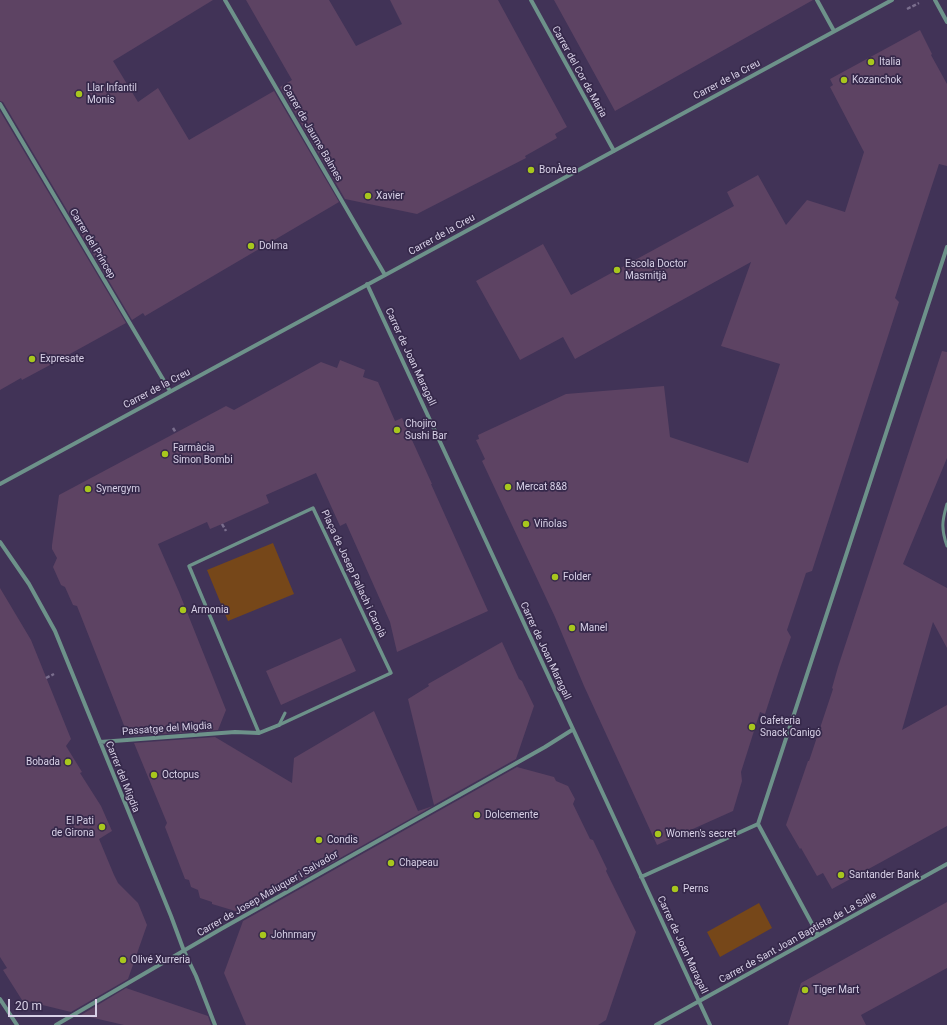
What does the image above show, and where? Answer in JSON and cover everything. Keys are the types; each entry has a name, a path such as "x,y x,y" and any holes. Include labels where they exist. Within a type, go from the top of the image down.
{"street":[{"name":"Carrer de Jaume Balmes","path":"225,0 385,275"},
{"name":"Carrer del Cor de Maria","path":"531,0 614,151"},
{"path":"817,0 834,31"},
{"name":"Carrer de la Creu","path":"0,484 892,0"},
{"path":"935,0 947,22"},
{"name":"Carrer del Príncep","path":"0,104 170,392"},
{"path":"818,935 758,824 947,247"},
{"name":"Carrer de Joan Maragall","path":"368,284 572,730 710,1025"},
{"name":"Plaça de Josep Pallach i Carolà","path":"235,732 259,733 391,673 313,508 189,566 259,733"},
{"name":"Carrer del Migdia","path":"0,542 29,584 55,631 184,951 196,976 214,1025"},
{"name":"Carrer de Josep Maluquer i Salvador","path":"56,1025 545,747 572,730"},
{"name":"Passatge del Migdia","path":"100,742 235,732"},
{"path":"641,877 758,824"},
{"name":"Carrer de Sant Joan Baptista de La Salle","path":"656,1025 947,864"},
{"path":"0,1000 17,1025"}],"lane":[{"path":"947,504 942,520 943,534 947,546"},
{"path":"279,725 285,713"}],"path":[{"path":"173,428 176,432"},
{"path":"46,678 54,674"}],"shaded area":[{"path":"273,543 294,594 228,621 207,570"},
{"path":"759,903 772,928 720,957 707,932"}],"building":[{"path":"0,0 213,0 113,61 138,102 158,88 189,140 274,91 339,202 145,316 143,313 132,320 3,102 0,101"},
{"path":"246,0 329,0 356,46 402,24 390,0 498,0 567,127 555,134 557,138 525,156 526,158 417,214 345,199 280,87 292,80"},
{"path":"554,0 813,0 615,111"},
{"path":"920,30 932,54 931,55 947,84 947,166 939,164 895,298 899,302 812,571 806,573 787,630 791,637 765,714 760,712 741,772 742,781 733,811 657,845 584,686 555,617 482,461 485,459 476,440 479,439 478,435 566,394 664,386 670,437 748,463 780,364 721,346 751,262 575,359 563,337 520,360 476,281 543,244 571,295 734,206 727,192 758,175 786,225 807,200 845,212 864,152 830,87 833,85 830,79"},
{"path":"0,111 126,323 22,380 21,378 0,390"},
{"path":"942,351 947,352 947,458 903,564 947,588 947,648 933,622 902,730 947,705 947,826 832,889 823,873 817,876 786,825 833,689 838,667"},
{"path":"340,360 365,370 363,377 378,382 395,421 402,418 488,611 397,652 390,622 346,523 340,526 316,473 266,495 269,503 210,529 207,522 158,544 179,592 226,710 218,730 131,736 130,732 127,733 77,606 73,605 65,587 61,585 53,567 57,558 52,549 52,545 59,495 226,406 234,410 321,362 337,368"},
{"path":"0,588 31,640 71,739 66,746 82,772 80,773 101,806 112,831 99,839 114,875 118,883 138,903 147,925 128,979 71,1012 22,1000 3,970 7,968 0,957"},
{"path":"341,638 356,671 281,705 266,671"},
{"path":"502,642 519,679 522,681 534,706 516,759 434,805 408,699 429,686 428,684"},
{"path":"374,711 418,811 433,806 242,913 212,904 212,902 200,898 198,890 191,887 189,880 185,879 165,827 167,823 134,743 215,737 292,783 294,758"},
{"path":"517,767 554,777 556,781 568,786 575,799 573,804 590,839 593,840 607,869 606,871 636,932 606,1020 598,1025 246,1025 224,973 243,921"},
{"path":"947,902 947,968 861,1015 866,1025 788,1025 801,983"},
{"path":"126,988 208,1016 211,1025 124,1025 81,1015"}],"place":[{"name":"Italia","path":"871,62"},
{"name":"Kozanchok","path":"844,80"},
{"name":"Llar Infantil Monis","path":"79,94"},
{"name":"BonÀrea","path":"531,170"},
{"name":"Xavier","path":"368,196"},
{"name":"Dolma","path":"251,246"},
{"name":"Escola Doctor Masmitjà","path":"617,270"},
{"name":"Expresate","path":"32,359"},
{"name":"Chojiro Sushi Bar","path":"397,430"},
{"name":"Farmàcia Simon Bombi","path":"165,454"},
{"name":"Mercat 8&8","path":"508,487"},
{"name":"Synergym","path":"88,489"},
{"name":"Viñolas","path":"526,524"},
{"name":"Folder","path":"555,577"},
{"name":"Armonia","path":"183,610"},
{"name":"Manel","path":"572,628"},
{"name":"Cafeteria Snack Canigó","path":"752,727"},
{"name":"Bobada","path":"68,762"},
{"name":"Octopus","path":"154,775"},
{"name":"Dolcemente","path":"477,815"},
{"name":"El Pati de Girona","path":"102,827"},
{"name":"Women's secret","path":"658,834"},
{"name":"Condis","path":"319,840"},
{"name":"Chapeau","path":"391,863"},
{"name":"Santander Bank","path":"841,875"},
{"name":"Perns","path":"675,889"},
{"name":"Johnmary","path":"263,935"},
{"name":"Olivé Xurreria","path":"123,960"},
{"name":"Tiger Mart","path":"805,990"}]}
